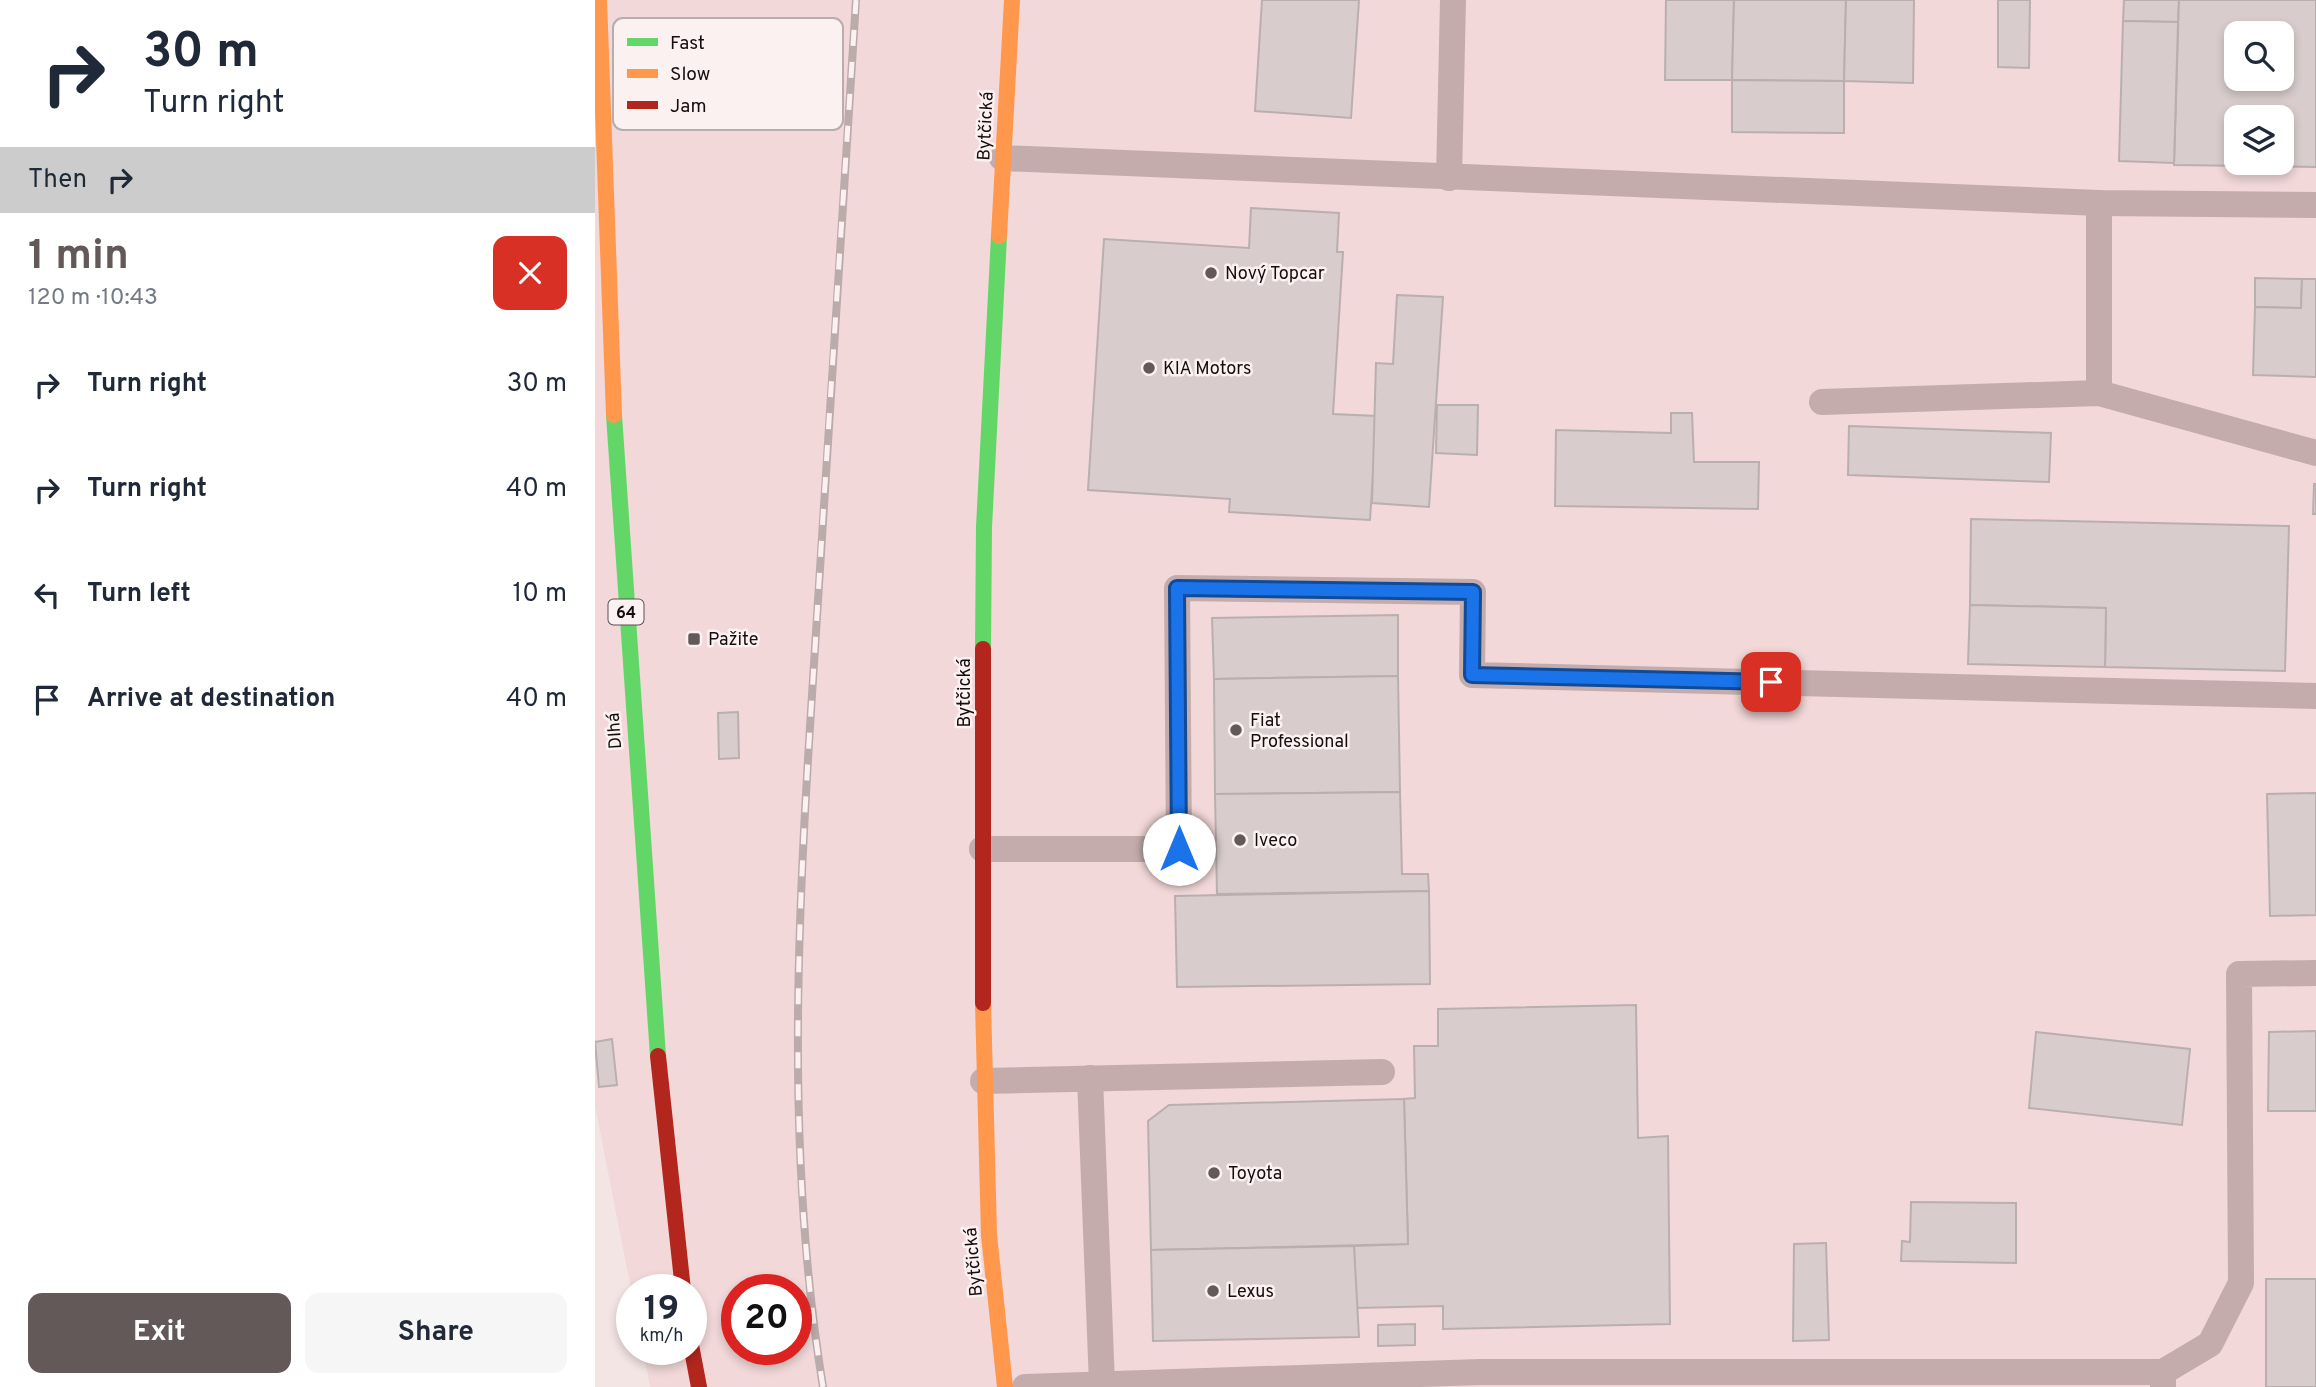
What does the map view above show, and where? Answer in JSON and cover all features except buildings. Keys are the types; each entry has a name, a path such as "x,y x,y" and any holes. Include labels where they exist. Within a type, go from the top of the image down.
{"street":[{"name":"Dlhá","path":"599,0 614,423 633,732 659,1067 681,1274"},
{"name":"Bytčická","path":"1005,1387 989,1236 983,1081 982,849 984,527 1012,0"},
{"path":"695,1365 699,1387"}],"lane":[{"path":"1449,178 1453,0"},
{"path":"1002,158 2099,204 2316,205"},
{"path":"2099,204 2099,393"},
{"path":"1822,402 2099,393 2316,453"},
{"path":"982,849 1179,849 1177,588 1473,592 1472,675 2316,696"},
{"path":"1025,1387 1374,1380 2163,1380 2210,1344 2241,1283 2239,974 2316,973"},
{"path":"983,1081 1382,1072"},
{"path":"1090,1078 1102,1384"}],"shaded area":[{"path":"595,0 2316,0 2316,1387 650,1387 646,1365 707,1365 707,1274 628,1274 595,1106"}],"railway":[{"path":"823,1387 803,1203 799,1111 800,926 809,741 856,0"}],"traffic: fast":[{"path":"983,649 984,527 999,236"},
{"path":"614,415 658,1056"}],"traffic: slow":[{"path":"599,0 614,415"},
{"path":"999,236 1012,0"},
{"path":"983,1003 989,1235 1005,1387"}],"traffic: jam":[{"path":"983,649 983,1003"},
{"path":"658,1056 681,1274"},
{"path":"695,1365 699,1387"}],"place":[{"name":"Nový Topcar","path":"1211,273"},
{"name":"KIA Motors","path":"1149,368"},
{"name":"Pažite","path":"694,639"},
{"name":"Fiat Professional","path":"1236,730"},
{"name":"Iveco","path":"1240,840"},
{"name":"Toyota","path":"1214,1173"},
{"name":"Lexus","path":"1213,1291"}],"route":[{"path":"1179,849 1177,588 1473,592 1472,675 1771,682"}]}
